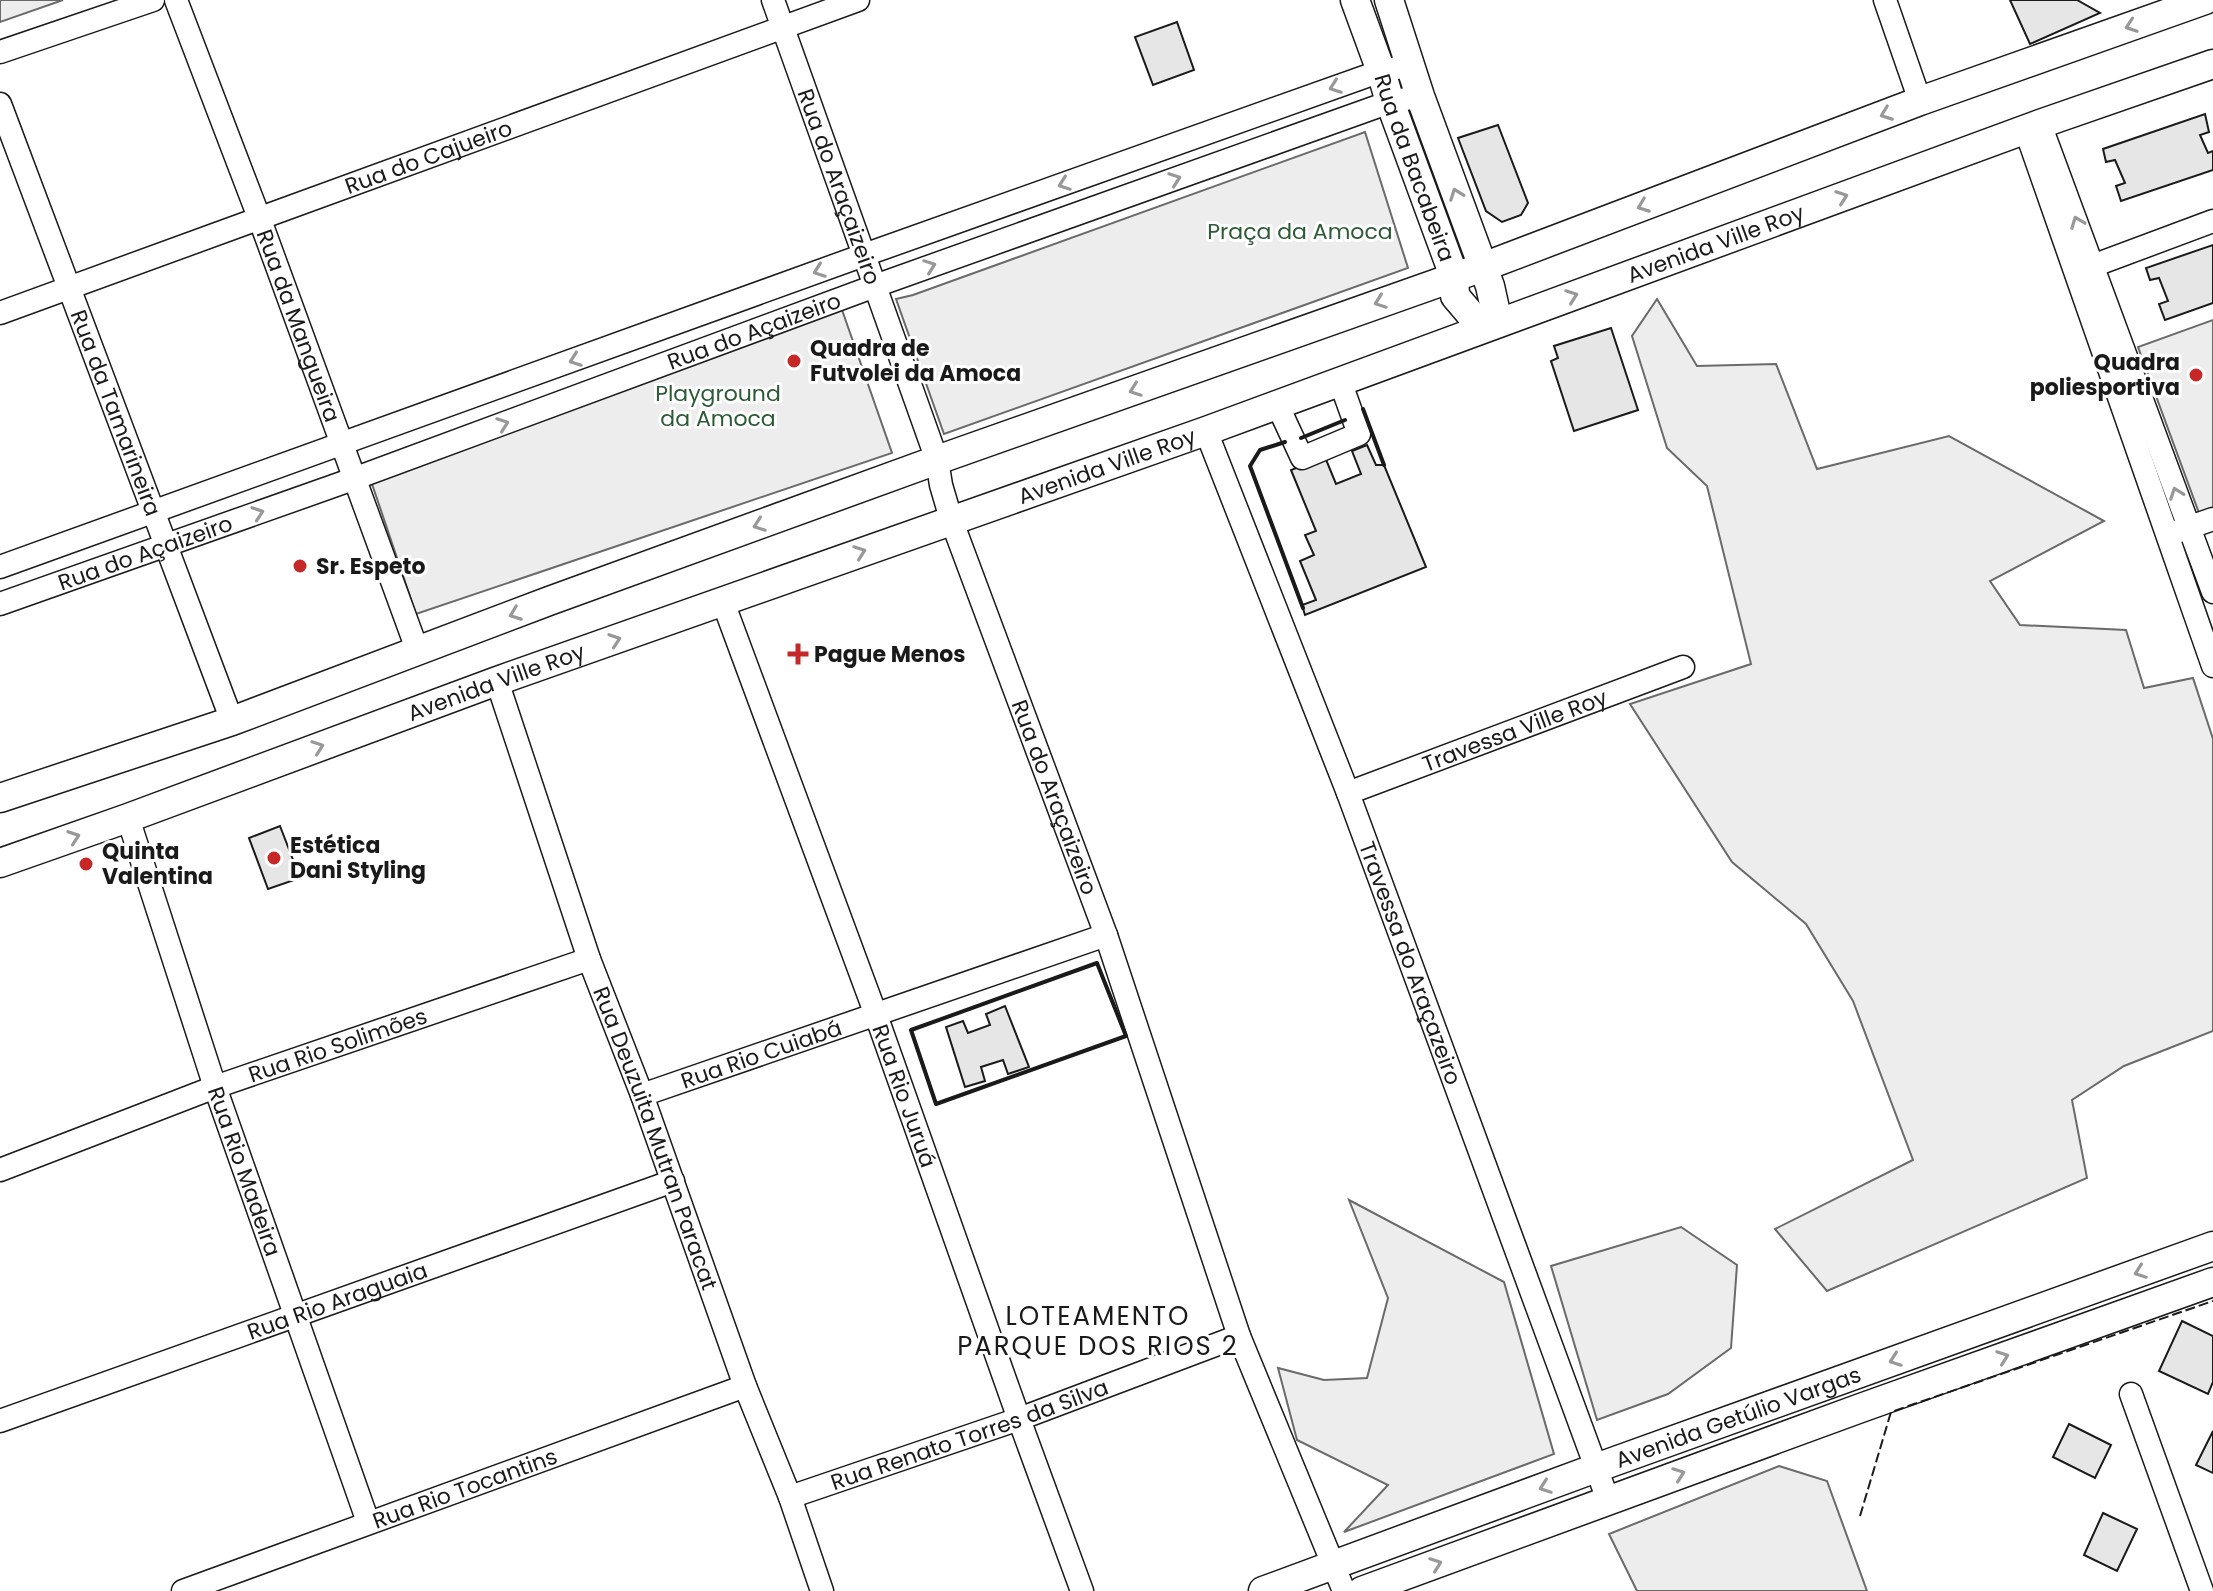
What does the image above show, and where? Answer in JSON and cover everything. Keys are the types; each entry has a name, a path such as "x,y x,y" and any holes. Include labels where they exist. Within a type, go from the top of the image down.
{"main road":[{"name":"Rua da Bacabeira","path":"1355,0 1454,276 1455,296 1472,316 1491,325 1493,296 1420,96 1389,0"},
{"path":"0,798 232,721 549,601 1483,267 1920,101 2205,0"},
{"name":"Avenida Ville Roy","path":"0,863 497,681 1206,431 2033,127 2213,64"},
{"name":"Avenida Getúlio Vargas","path":"1263,1591 1339,1578 1596,1468 2213,1246"},
{"name":"Avenida Getúlio Vargas","path":"1362,1591 2213,1282"}],"street":[{"path":"0,52 153,0"},
{"name":"Rua da Mangueira","path":"176,0 356,478 418,652"},
{"name":"Rua do Araçaizeiro","path":"773,0 937,460 951,519 1106,935 1239,1336 1339,1578"},
{"name":"Rua do Cajueiro","path":"0,313 858,0"},
{"path":"1885,0 1920,101"},
{"name":"Rua do Açaizeiro","path":"0,567 1381,71 1410,66"},
{"name":"Rua do Açaizeiro","path":"0,604 356,478 875,286 1390,102 1420,96"},
{"name":"Rua da Tamarineira","path":"0,104 232,721"},
{"path":"2033,127 2085,269 2213,592"},
{"path":"2085,269 2213,221"},
{"path":"2085,269 2166,535 2213,666"},
{"path":"1277,404 1302,458 1359,434 1340,381"},
{"name":"Travessa do Araçazeiro","path":"1206,431 1348,793 1608,1500"},
{"path":"2166,535 2213,519"},
{"name":"Rua Rio Juruá","path":"723,602 876,1015 1082,1591"},
{"name":"Travessa Ville Roy","path":"1348,793 1683,667"},
{"name":"Rua Deuzuita Mutran Paracat","path":"497,681 589,959 642,1095 745,1386 790,1497 822,1591"},
{"name":"Rua Rio Madeira","path":"128,818 215,1087 368,1522"},
{"name":"Rua Rio Cuiabá","path":"642,1095 1106,935"},
{"name":"Rua Rio Solimões","path":"0,1170 215,1087 589,959"},
{"name":"Rua Rio Araguaia","path":"0,1421 673,1181"},
{"name":"Rua Renato Torres da Silva","path":"790,1497 1019,1419 1239,1336"},
{"name":"Rua Rio Tocantins","path":"183,1591 745,1386"},
{"path":"2131,1394 2202,1591"}],"green space":[{"path":"0,0 63,0 0,22"},
{"name":"Praça da Amoca","path":"1365,132 1408,268 944,434 896,299"},
{"path":"1657,299 1697,366 1776,364 1817,469 1949,436 2104,521 1990,581 2020,625 2126,630 2144,688 2193,678 2213,739 2213,1031 2124,1066 2072,1100 2087,1178 1827,1291 1775,1229 1913,1160 1853,1001 1806,924 1732,862 1630,704 1751,664 1707,486 1667,448 1632,336"},
{"name":"Playground da Amoca","path":"841,307 892,453 416,614 371,481"},
{"path":"2213,320 2213,508 2199,513 2138,347"},
{"path":"1349,1200 1504,1282 1554,1454 1344,1532 1388,1485 1297,1440 1278,1368 1324,1380 1367,1378 1388,1298"},
{"path":"1681,1227 1737,1265 1731,1348 1668,1394 1597,1420 1551,1266"},
{"path":"1779,1466 1827,1481 1867,1591 1637,1591 1609,1534"}],"building":[{"path":"2010,0 2077,0 2100,13 2030,44"},
{"path":"1177,22 1194,70 1153,85 1135,37"},
{"path":"2205,114 2209,132 2200,135 2208,153 2213,151 2213,170 2121,201 2116,186 2125,183 2115,160 2106,162 2103,149"},
{"path":"1498,125 1528,203 1521,215 1502,222 1486,211 1458,138"},
{"path":"2213,245 2213,303 2165,320 2159,304 2168,301 2159,278 2150,280 2146,268"},
{"path":"1611,328 1638,410 1574,431 1551,361 1558,358 1554,346"},
{"path":"1367,445 1376,465 1384,465 1426,567 1305,615 1302,605 1316,600 1300,561 1314,555 1305,535 1316,531 1291,470 1325,457 1336,484 1361,474 1352,451"},
{"name":"Estética Dani Styling","path":"280,826 300,878 268,889 249,838"},
{"path":"1005,1006 1029,1067 1008,1074 1003,1060 981,1067 985,1081 965,1087 946,1027 963,1021 968,1033 990,1025 986,1014"},
{"path":"2182,1321 2213,1336 2213,1382 2208,1394 2159,1371"},
{"path":"2069,1424 2111,1445 2095,1478 2053,1457"},
{"path":"2213,1431 2213,1473 2196,1465"},
{"path":"2103,1513 2137,1529 2117,1571 2084,1555"}],"fence":[{"path":"1860,1516 1891,1412 2213,1301"}],"wall":[{"path":"1363,409 1384,465"},
{"path":"1301,438 1345,420"},
{"path":"1285,442 1260,450 1250,466 1303,608"},
{"path":"1097,963 1126,1036 936,1104 911,1030 1097,963"}],"place":[{"name":"Quadra de Futvolei da Amoca","path":"794,361"},
{"name":"Quadra poliesportiva","path":"2196,375"},
{"name":"Sr. Espeto","path":"300,566"},
{"name":"Pague Menos","path":"798,654"},
{"name":"Estética Dani Styling","path":"274,858"},
{"name":"Quinta Valentina","path":"86,864"}],"district":[{"name":"LOTEAMENTO PARQUE DOS RIOS 2","path":"1098,1331"}]}
